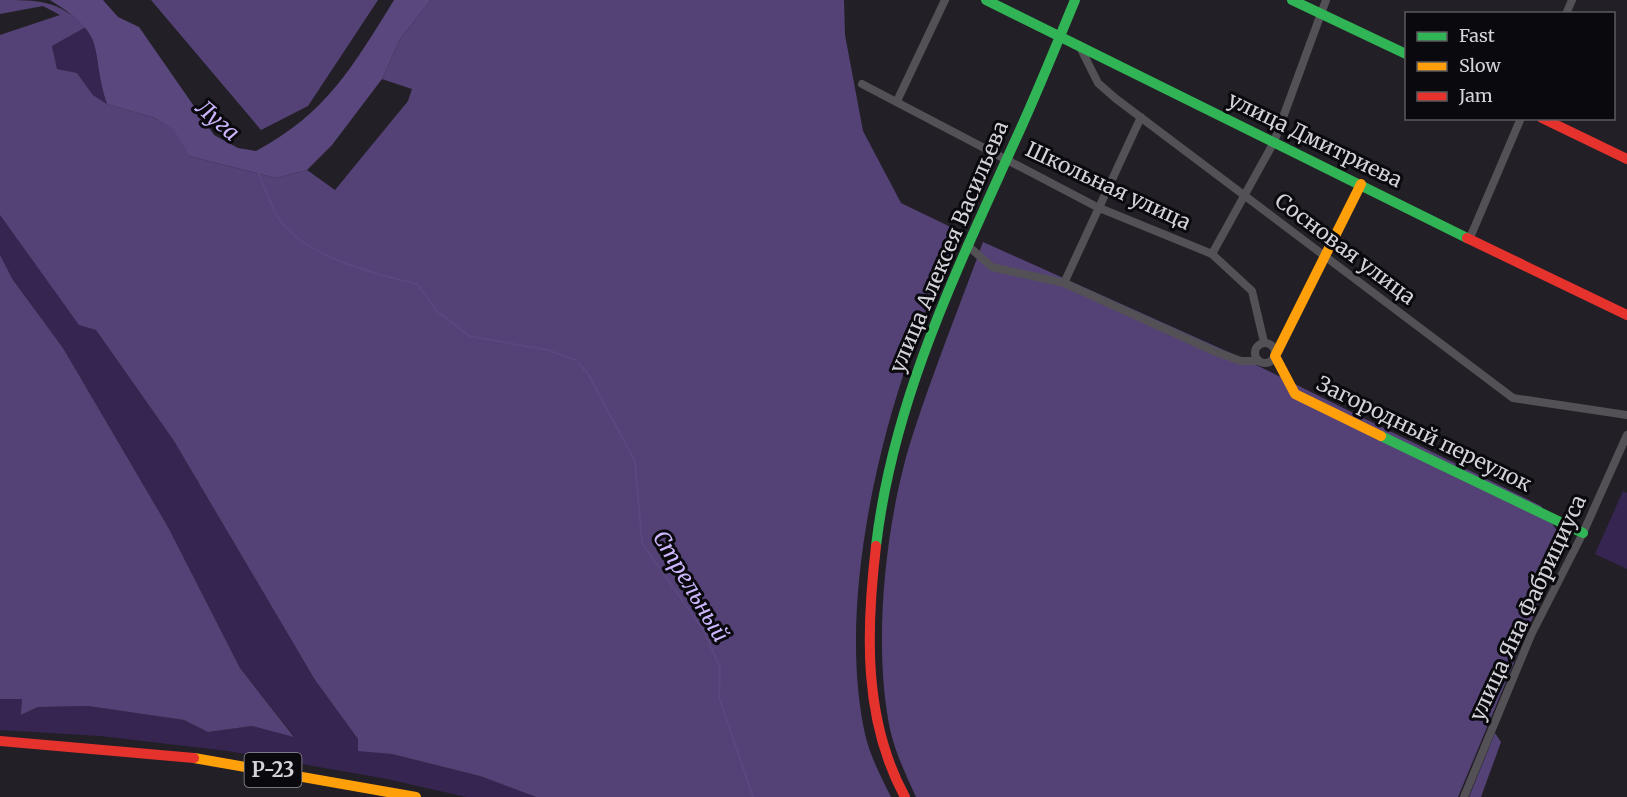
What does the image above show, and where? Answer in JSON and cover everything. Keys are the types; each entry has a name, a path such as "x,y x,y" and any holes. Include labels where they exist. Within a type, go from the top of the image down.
{"main road":[{"name":"улица Дмитриева","path":"986,0 1361,184 1468,240 1627,315"},
{"name":"улица Алексея Васильева","path":"905,797 884,754 871,697 870,602 874,554 890,463 919,360 966,245 1006,161 1075,0"},
{"path":"1292,0 1405,53"},
{"path":"1546,120 1627,159"},
{"path":"1277,352 1361,184"},
{"name":"Загородный переулок","path":"1277,352 1295,394 1583,533"},
{"name":"Р-23","path":"0,741 206,759 416,797"}],"street":[{"path":"897,101 945,0"},
{"path":"1212,254 1274,142 1326,0"},
{"name":"Сосновая улица","path":"1079,45 1098,83 1513,398 1627,415"},
{"name":"Школьная улица","path":"862,84 1097,207 1212,254 1252,291 1264,342"},
{"path":"1064,283 1097,207 1141,117"},
{"path":"1468,240 1520,120"},
{"path":"966,245 992,267 1064,283 1216,352 1241,361 1268,363 1277,352 1273,346 1264,342 1256,348 1255,355 1258,361"},
{"name":"улица Яна Фабрициуса","path":"1464,797 1531,635 1583,533 1627,435"}],"shaded area":[{"path":"0,0 47,3 76,18 86,27 52,46 57,69 77,73 93,95 107,104 155,118 175,130 189,156 276,178 307,170 335,190 408,101 412,89 382,79 400,39 431,0 844,0 845,35 863,131 901,203 963,233 921,326 895,401 872,495 863,544 856,642 858,690 867,742 891,797 536,797 480,776 392,754 358,751 358,739 315,680 174,441 96,330 79,325 0,215 0,35 60,15 43,6 0,14"},
{"path":"50,0 103,0 118,17 139,27 214,135 238,148 256,151 302,121 320,104 351,67 394,0 431,0 400,39 382,79 332,145 307,170 276,178 189,156 174,130 155,118 107,104 90,34 82,24"},
{"path":"151,0 378,0 308,106 261,130"},
{"path":"86,27 97,55 107,104 93,95 77,73 57,69 52,46"},
{"path":"0,215 79,324 96,330 174,441 315,680 358,739 358,750 392,754 480,776 536,797 466,797 387,779 228,751 100,736 0,730 0,699 22,699 22,715 38,707 88,706 184,720 208,732 252,726 294,736 240,668 168,527 63,348 13,280 0,255"},
{"path":"983,242 1244,359 1541,506 1564,542 1458,797 916,797 895,746 885,695 882,619 889,539 904,464 914,431"},
{"path":"0,255 13,280 63,348 168,527 240,668 294,737 252,726 208,732 184,720 88,706 38,707 21,715 22,699 0,699"},
{"path":"1623,491 1627,493 1627,569 1595,554"},
{"path":"1495,733 1501,742 1481,797 1469,797"}],"waterway":[{"name":"Стрельный","path":"258,172 279,219 306,244 342,262 417,284 437,311 469,336 548,350 575,360"},
{"name":"Стрельный","path":"579,364 588,374 635,461 642,543 704,631 720,668 719,697 753,797"}],"traffic: fast":[{"path":"986,0 1467,238"},
{"path":"876,546 884,492 896,440 929,339 1075,0"},
{"path":"1292,0 1405,54"},
{"path":"1381,436 1583,533"}],"traffic: slow":[{"path":"1361,184 1275,356 1295,394 1381,436"},
{"path":"194,758 416,797"}],"traffic: jam":[{"path":"1546,120 1627,159"},
{"path":"1467,238 1627,315"},
{"path":"876,546 870,610 871,674 881,737 891,768 905,797"},
{"path":"0,741 194,758"}],"water label":[{"name":"Луга","path":"218,120"}]}
